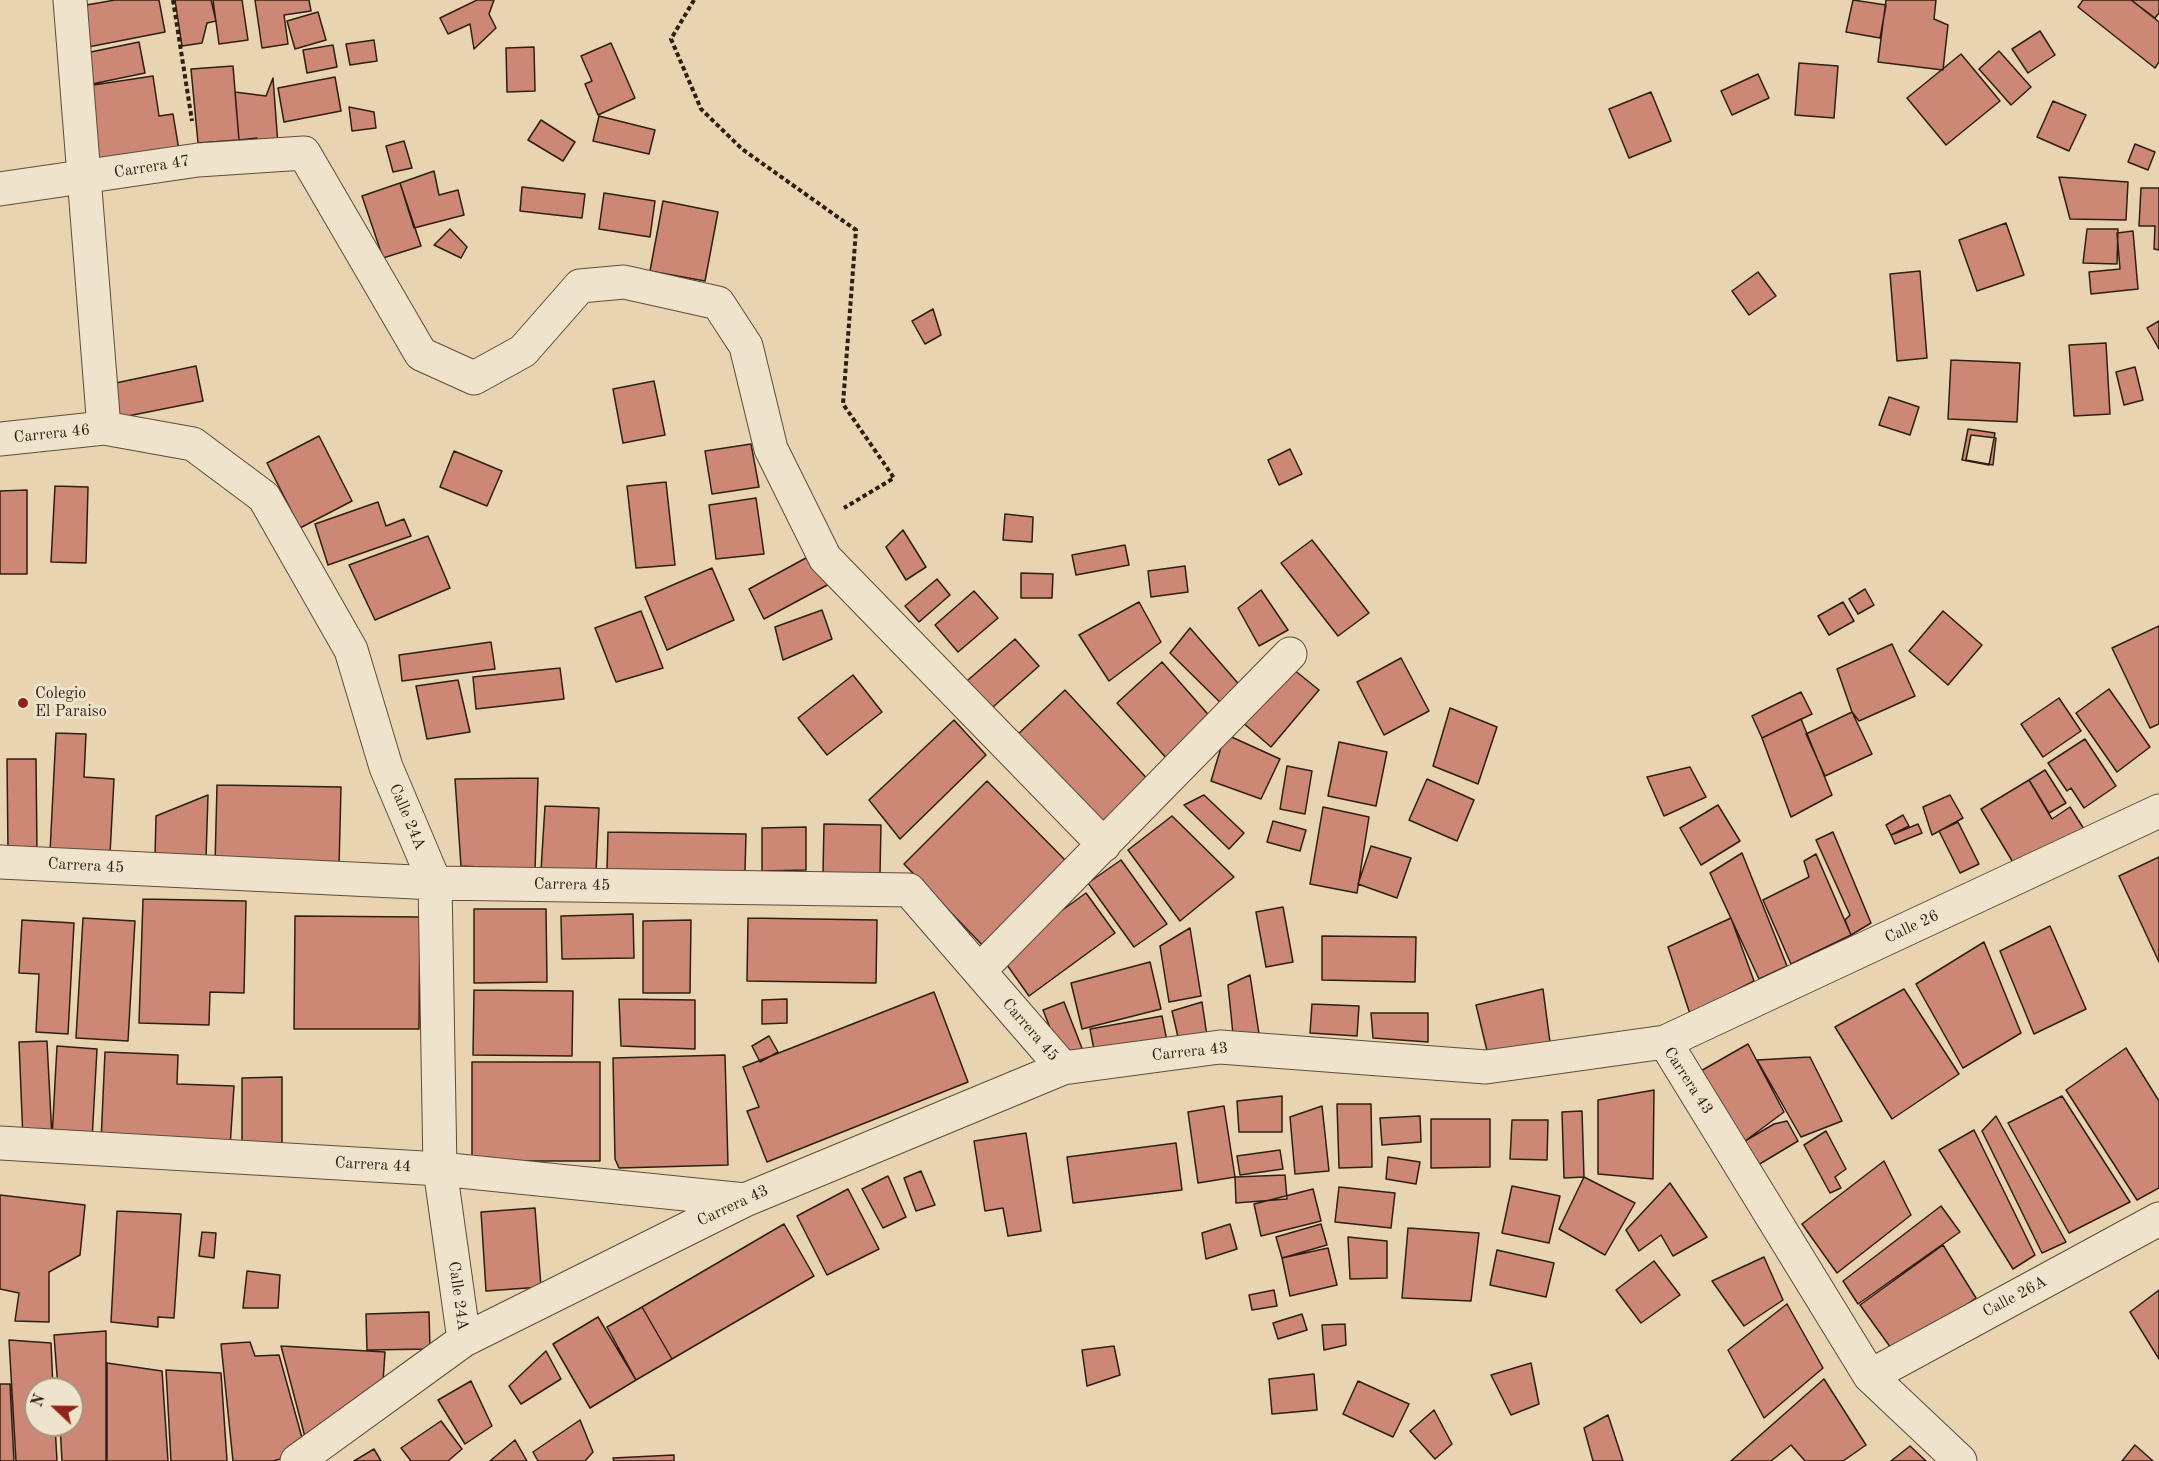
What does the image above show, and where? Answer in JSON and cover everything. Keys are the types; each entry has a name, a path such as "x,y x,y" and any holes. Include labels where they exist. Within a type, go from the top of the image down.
{"street":[{"path":"70,0 104,428"},
{"name":"Carrera 47","path":"0,189 85,179 198,160 304,153 421,354 474,378 523,351 580,286 624,282 718,303 746,346 771,449 810,528"},
{"name":"Carrera 46","path":"0,439 104,428"},
{"name":"Calle 24A","path":"104,428 193,444 264,497 351,650 386,767 435,883 440,1169 464,1340"},
{"path":"810,528 825,558 1104,845"},
{"path":"979,971 1290,654"},
{"name":"Calle 26","path":"1665,1042 2159,811"},
{"name":"Carrera 45","path":"0,862 435,883 909,890 1064,1068"},
{"name":"Carrera 43","path":"297,1461 464,1340 744,1200 1064,1068 1220,1047 1486,1067 1665,1042 1870,1376 1960,1461"},
{"name":"Carrera 44","path":"0,1143 440,1169 744,1200"},
{"name":"Calle 26A","path":"1870,1376 2159,1219"}],"path":[{"path":"173,0 198,160"},
{"path":"694,0 671,39 700,109 742,149 856,230 843,404 894,478 810,528"}],"building":[{"path":"115,0 159,0 165,32 83,48 75,7"},
{"path":"175,0 211,0 216,21 207,23 202,43 182,46"},
{"path":"213,0 242,0 248,40 219,44"},
{"path":"255,0 309,0 311,11 284,15 288,44 262,48"},
{"path":"477,0 494,0 489,14 496,28 474,49 470,24 448,34 440,18"},
{"path":"1853,0 1886,5 1880,38 1846,32"},
{"path":"1886,0 1936,0 1934,19 1948,25 1943,70 1878,62"},
{"path":"2083,0 2131,0 2159,22 2159,62 2155,68 2078,7"},
{"path":"2131,0 2159,0 2159,13 2155,18"},
{"path":"318,12 326,40 295,49 287,21"},
{"path":"2040,31 2055,55 2028,73 2012,49"},
{"path":"374,40 377,61 350,65 346,44"},
{"path":"139,42 145,73 92,84 86,53"},
{"path":"611,43 635,98 598,115 585,84 592,81 581,56"},
{"path":"333,45 337,67 307,73 303,50"},
{"path":"534,47 535,91 507,92 506,48"},
{"path":"1999,51 2031,87 2011,105 1979,69"},
{"path":"1961,54 2000,101 1946,145 1907,98"},
{"path":"1799,63 1838,66 1834,118 1795,115"},
{"path":"233,66 239,140 198,143 191,69"},
{"path":"1758,74 1769,98 1732,115 1721,91"},
{"path":"153,76 159,116 173,114 179,150 91,164 80,87"},
{"path":"335,77 341,111 284,122 278,88"},
{"path":"273,78 278,145 257,147 257,138 239,140 235,92 266,96"},
{"path":"1651,92 1671,141 1629,158 1609,109"},
{"path":"2053,101 2086,115 2069,151 2037,137"},
{"path":"349,107 374,112 376,128 352,131"},
{"path":"599,116 655,130 649,154 593,141"},
{"path":"541,120 575,142 563,161 528,140"},
{"path":"404,141 412,168 393,172 386,146"},
{"path":"2135,144 2155,152 2148,170 2128,162"},
{"path":"434,171 439,195 458,190 464,215 414,228 400,183"},
{"path":"2059,177 2128,182 2126,220 2070,219"},
{"path":"400,183 421,246 383,258 362,196"},
{"path":"522,187 585,194 582,218 520,211"},
{"path":"2141,188 2159,188 2159,250 2154,249 2155,226 2139,226"},
{"path":"604,193 655,201 650,237 599,229"},
{"path":"663,201 718,212 705,281 650,271"},
{"path":"2006,223 2024,275 1977,291 1959,240"},
{"path":"450,229 467,247 461,258 434,245"},
{"path":"2087,229 2118,229 2117,264 2083,263"},
{"path":"2133,231 2138,289 2091,294 2089,272 2120,269 2117,233"},
{"path":"1920,271 1927,358 1897,361 1890,274"},
{"path":"1758,272 1776,296 1749,315 1732,291"},
{"path":"933,309 941,335 925,344 912,321"},
{"path":"2159,321 2159,349 2147,328"},
{"path":"2106,343 2110,414 2074,416 2069,345"},
{"path":"1951,360 2020,363 2017,422 1948,419"},
{"path":"196,366 203,401 118,418 111,384"},
{"path":"2135,367 2143,400 2124,405 2116,372"},
{"path":"654,381 665,435 623,443 613,389"},
{"path":"1889,397 1919,407 1910,435 1879,425"},
{"path":"1968,429 1995,433 1989,465 1962,460"},
{"path":"1971,435 1996,438 1993,465 1966,460"},
{"path":"319,436 352,501 300,528 267,463"},
{"path":"751,444 759,487 712,494 705,451"},
{"path":"1290,449 1302,474 1279,485 1268,460"},
{"path":"454,451 502,471 487,506 440,487"},
{"path":"666,482 675,565 636,568 627,486"},
{"path":"55,486 88,487 86,563 51,562"},
{"path":"27,490 27,574 0,574 0,491"},
{"path":"756,498 764,554 716,559 709,505"},
{"path":"378,502 386,526 404,519 411,536 328,565 315,524"},
{"path":"1005,514 1033,517 1032,542 1003,540"},
{"path":"903,530 926,567 906,580 886,547"},
{"path":"428,536 450,588 375,620 349,565"},
{"path":"1312,540 1369,613 1338,636 1281,563"},
{"path":"1125,545 1129,565 1076,575 1072,555"},
{"path":"815,553 831,583 764,619 749,589"},
{"path":"1185,566 1188,592 1151,597 1148,571"},
{"path":"712,568 734,620 667,650 645,597"},
{"path":"1021,573 1053,574 1052,598 1021,598"},
{"path":"937,579 950,595 919,622 905,606"},
{"path":"1865,589 1874,605 1858,614 1849,599"},
{"path":"1261,590 1288,630 1259,646 1238,608"},
{"path":"974,591 998,618 958,652 935,625"},
{"path":"1139,602 1161,642 1109,681 1079,635"},
{"path":"1843,602 1854,621 1829,635 1818,616"},
{"path":"822,610 832,639 783,660 775,627"},
{"path":"641,611 663,668 616,682 595,628"},
{"path":"1943,611 1982,645 1948,685 1909,651"},
{"path":"2159,626 2159,724 2150,728 2112,648"},
{"path":"1190,628 1243,689 1230,712 1170,653"},
{"path":"1015,639 1039,666 984,715 960,687"},
{"path":"491,642 495,669 402,681 399,655"},
{"path":"1892,644 1915,696 1859,721 1852,712 1837,669"},
{"path":"1401,658 1429,711 1384,735 1357,682"},
{"path":"1162,662 1213,720 1168,760 1117,703"},
{"path":"1288,665 1319,690 1271,747 1242,722"},
{"path":"560,668 564,699 476,709 473,677"},
{"path":"853,675 882,712 827,755 798,718"},
{"path":"458,680 470,732 427,739 416,686"},
{"path":"2109,689 2150,747 2117,772 2076,713"},
{"path":"1065,690 1153,785 1104,831 1016,736"},
{"path":"1801,692 1812,714 1762,738 1752,716"},
{"path":"2059,698 2081,731 2043,757 2021,724"},
{"path":"1450,708 1497,727 1478,784 1433,766"},
{"path":"1852,712 1872,754 1825,776 1806,734"},
{"path":"1801,719 1832,795 1791,817 1762,738"},
{"path":"954,720 986,755 900,839 869,800"},
{"path":"56,733 86,734 84,777 114,779 110,854 50,852"},
{"path":"1225,734 1280,759 1261,799 1211,781"},
{"path":"2085,739 2116,786 2084,808 2071,788 2067,791 2048,763"},
{"path":"1339,742 1387,752 1376,806 1328,796"},
{"path":"7,759 36,759 37,852 8,852"},
{"path":"1287,766 1312,771 1305,814 1280,809"},
{"path":"1690,767 1706,797 1664,816 1647,777"},
{"path":"2045,770 2066,803 2049,813 2029,780"},
{"path":"538,778 535,870 461,866 455,779"},
{"path":"1427,779 1474,800 1457,841 1409,820"},
{"path":"2029,780 2052,819 2070,807 2084,829 2017,869 1981,809"},
{"path":"987,781 1072,867 988,951 904,864"},
{"path":"217,785 341,787 339,867 215,864"},
{"path":"208,795 206,858 155,857 156,816"},
{"path":"1204,795 1244,833 1229,849 1184,805"},
{"path":"1950,795 1963,818 1932,835 1923,807"},
{"path":"1718,805 1740,841 1701,865 1680,828"},
{"path":"545,806 599,808 596,872 541,870"},
{"path":"1323,807 1369,817 1357,893 1310,884"},
{"path":"1903,815 1909,826 1891,835 1886,825"},
{"path":"1172,816 1234,877 1180,921 1128,850"},
{"path":"1273,821 1306,830 1300,851 1267,842"},
{"path":"1958,822 1979,864 1960,873 1939,831"},
{"path":"824,824 881,825 880,874 823,873"},
{"path":"1918,824 1922,833 1895,844 1891,835"},
{"path":"806,827 806,870 762,871 762,828"},
{"path":"608,832 746,834 745,871 607,870"},
{"path":"1833,832 1871,923 1851,935 1845,920 1850,915 1816,840"},
{"path":"1371,846 1411,858 1397,898 1358,884"},
{"path":"1742,853 1787,966 1759,979 1710,873"},
{"path":"1816,854 1851,935 1791,964 1763,900 1809,877 1804,861"},
{"path":"2159,857 2159,962 2119,876"},
{"path":"1121,860 1167,924 1134,947 1088,883"},
{"path":"1086,893 1115,933 1029,996 1000,955"},
{"path":"143,899 246,901 244,993 210,992 209,1025 139,1023"},
{"path":"1283,907 1293,962 1266,967 1256,912"},
{"path":"474,909 546,909 547,982 474,983"},
{"path":"633,914 634,958 562,959 561,916"},
{"path":"295,916 420,917 419,1029 294,1029"},
{"path":"83,918 135,921 128,1041 76,1038"},
{"path":"748,918 877,920 876,983 747,981"},
{"path":"1731,918 1754,981 1690,1014 1668,947"},
{"path":"22,920 74,923 68,1034 36,1032 39,974 19,973"},
{"path":"691,920 690,993 643,993 643,921"},
{"path":"2050,926 2086,1009 2034,1034 2000,951"},
{"path":"1190,928 1201,996 1169,1002 1160,946"},
{"path":"1322,936 1416,937 1415,982 1322,980"},
{"path":"1984,942 2021,1033 1963,1068 1916,984"},
{"path":"1150,962 1161,1009 1082,1029 1071,983"},
{"path":"1250,975 1261,1047 1234,1044 1228,985"},
{"path":"1543,989 1551,1050 1489,1059 1476,1005"},
{"path":"1904,989 1959,1074 1892,1119 1835,1027"},
{"path":"474,990 573,991 572,1056 473,1055"},
{"path":"934,992 968,1082 767,1162 747,1111 759,1107 743,1067"},
{"path":"619,999 695,1000 695,1049 621,1046"},
{"path":"787,999 787,1023 762,1024 762,1000"},
{"path":"1064,1002 1085,1056 1064,1064 1043,1010"},
{"path":"1202,1002 1208,1043 1181,1050 1172,1011"},
{"path":"1312,1004 1359,1006 1357,1036 1310,1033"},
{"path":"1371,1013 1428,1013 1428,1042 1373,1038"},
{"path":"1162,1016 1168,1046 1096,1060 1090,1029"},
{"path":"769,1036 778,1052 760,1062 752,1046"},
{"path":"47,1041 52,1138 23,1140 19,1042"},
{"path":"1748,1044 1784,1112 1745,1141 1699,1072"},
{"path":"57,1046 97,1049 92,1140 52,1138"},
{"path":"2126,1048 2159,1101 2159,1188 2137,1200 2066,1090"},
{"path":"105,1052 178,1055 177,1084 234,1086 230,1147 101,1142"},
{"path":"725,1055 728,1165 619,1168 615,1159 613,1058"},
{"path":"1810,1057 1842,1121 1801,1137 1757,1060"},
{"path":"472,1062 600,1062 600,1161 472,1161"},
{"path":"282,1077 282,1146 242,1146 242,1078"},
{"path":"1654,1090 1653,1179 1598,1174 1598,1100"},
{"path":"1282,1096 1282,1132 1239,1132 1237,1101"},
{"path":"2062,1096 2130,1202 2069,1233 2008,1123"},
{"path":"1337,1104 1371,1104 1372,1167 1339,1168"},
{"path":"1224,1106 1235,1177 1198,1183 1188,1112"},
{"path":"1322,1106 1329,1171 1295,1174 1290,1117"},
{"path":"1582,1111 1584,1177 1564,1178 1562,1112"},
{"path":"1420,1116 1421,1142 1382,1145 1380,1118"},
{"path":"1996,1116 2066,1242 2042,1253 1982,1131"},
{"path":"1431,1119 1490,1119 1490,1167 1431,1168"},
{"path":"1512,1120 1548,1120 1547,1160 1510,1159"},
{"path":"1787,1121 1798,1141 1758,1165 1745,1141 1774,1124"},
{"path":"1974,1130 2035,1255 2013,1269 1939,1150"},
{"path":"1826,1131 1846,1169 1835,1177 1841,1188 1830,1193 1804,1145"},
{"path":"1026,1133 1041,1231 1008,1236 1003,1208 985,1211 974,1141"},
{"path":"1176,1143 1182,1190 1073,1203 1067,1157"},
{"path":"1280,1150 1283,1169 1240,1175 1237,1156"},
{"path":"1388,1157 1420,1162 1416,1184 1386,1179"},
{"path":"1884,1161 1911,1215 1837,1273 1802,1224"},
{"path":"921,1171 935,1205 916,1211 904,1178"},
{"path":"1285,1175 1287,1199 1236,1203 1235,1177"},
{"path":"888,1176 906,1217 883,1228 862,1189"},
{"path":"1584,1177 1635,1203 1605,1255 1559,1229"},
{"path":"1670,1183 1707,1237 1673,1256 1661,1235 1639,1251 1626,1230"},
{"path":"1512,1186 1560,1196 1549,1243 1502,1233"},
{"path":"1339,1187 1395,1193 1391,1228 1335,1222"},
{"path":"848,1189 879,1249 827,1275 797,1216"},
{"path":"1313,1189 1321,1221 1261,1236 1254,1204"},
{"path":"0,1195 85,1205 80,1255 49,1272 49,1322 15,1321 19,1293 0,1289"},
{"path":"1941,1206 1960,1232 1858,1304 1843,1281"},
{"path":"535,1208 541,1287 486,1291 481,1212"},
{"path":"117,1211 181,1214 174,1318 158,1317 158,1327 111,1322"},
{"path":"784,1224 814,1276 672,1359 642,1307"},
{"path":"1230,1224 1237,1249 1206,1259 1202,1233"},
{"path":"1321,1224 1327,1245 1282,1258 1276,1237"},
{"path":"1408,1228 1479,1233 1471,1301 1402,1298"},
{"path":"202,1232 216,1233 214,1258 199,1256"},
{"path":"1348,1237 1387,1241 1387,1278 1350,1279"},
{"path":"1943,1245 1976,1298 1896,1355 1860,1305"},
{"path":"1328,1248 1337,1285 1290,1296 1282,1258"},
{"path":"1497,1250 1554,1263 1546,1297 1490,1285"},
{"path":"1764,1257 1783,1300 1744,1326 1712,1281"},
{"path":"1654,1261 1680,1295 1641,1323 1616,1290"},
{"path":"247,1271 280,1275 278,1308 243,1308"},
{"path":"1274,1290 1277,1306 1252,1310 1249,1295"},
{"path":"2159,1290 2159,1359 2130,1312"},
{"path":"1787,1304 1823,1368 1764,1418 1728,1350"},
{"path":"642,1307 672,1359 636,1380 607,1327"},
{"path":"429,1312 430,1349 367,1350 366,1314"},
{"path":"1302,1314 1307,1330 1278,1339 1273,1323"},
{"path":"598,1317 636,1380 590,1408 553,1344"},
{"path":"1345,1324 1346,1345 1324,1350 1322,1325"},
{"path":"106,1331 106,1461 62,1461 61,1437 84,1437 84,1377 57,1377 54,1335"},
{"path":"9,1340 51,1343 52,1377 24,1377 24,1437 56,1437 57,1461 16,1461"},
{"path":"250,1342 255,1356 279,1355 306,1452 273,1461 233,1461 221,1344"},
{"path":"281,1346 385,1352 382,1396 305,1437"},
{"path":"1114,1346 1120,1375 1087,1386 1082,1350"},
{"path":"546,1351 561,1379 521,1404 509,1386"},
{"path":"107,1363 162,1371 168,1461 107,1461"},
{"path":"1531,1363 1539,1404 1511,1415 1491,1375"},
{"path":"166,1370 221,1373 227,1461 171,1461"},
{"path":"1314,1374 1317,1410 1272,1414 1269,1379"},
{"path":"1824,1379 1866,1445 1843,1461 1805,1461 1791,1445 1771,1461 1731,1461"},
{"path":"471,1381 492,1426 465,1444 438,1400"},
{"path":"1358,1381 1409,1404 1393,1437 1343,1414"},
{"path":"0,1384 10,1384 14,1461 0,1461"},
{"path":"1434,1410 1452,1444 1435,1459 1410,1431"},
{"path":"1608,1415 1623,1461 1593,1461 1584,1428"},
{"path":"580,1420 593,1452 585,1461 538,1461 533,1452"},
{"path":"441,1421 462,1449 448,1461 411,1461 401,1448"},
{"path":"515,1440 527,1461 490,1461"},
{"path":"2135,1445 2153,1461 2122,1461"},
{"path":"1910,1446 1926,1461 1891,1461"},
{"path":"374,1449 381,1461 354,1461"},
{"path":"674,1455 674,1461 614,1461 613,1458"}],"place":[{"name":"Colegio El Paraiso","path":"23,703"}]}
